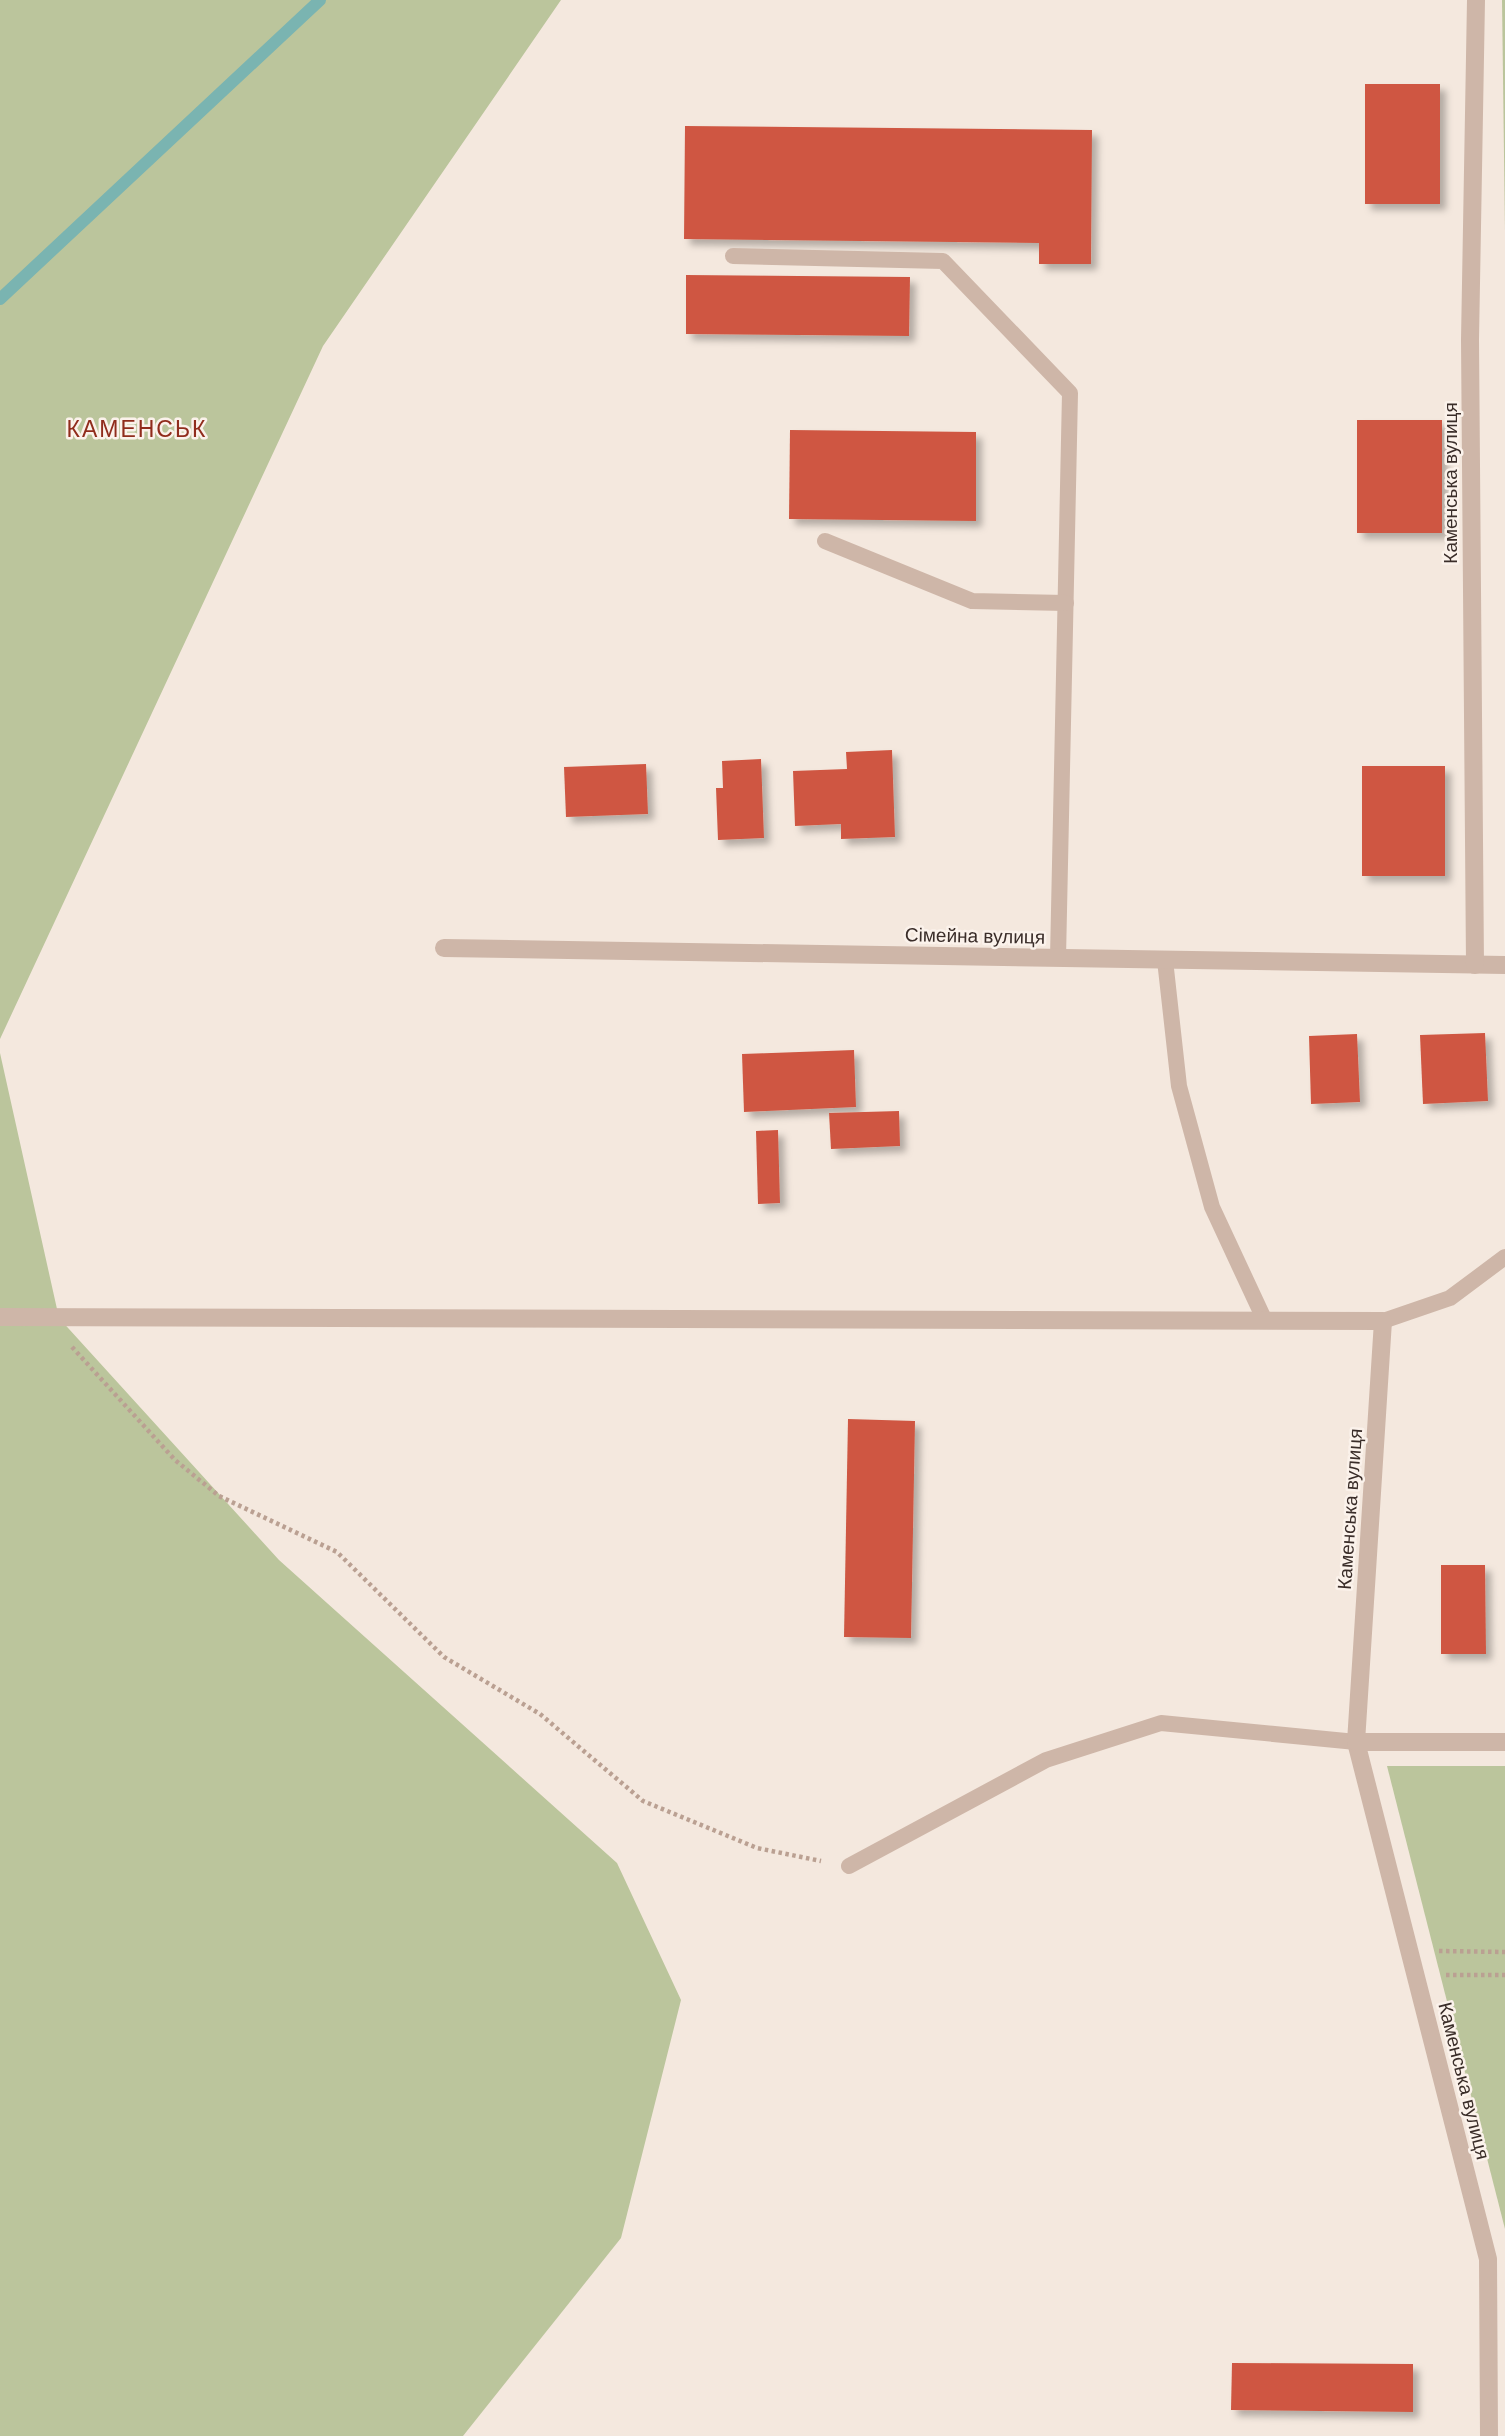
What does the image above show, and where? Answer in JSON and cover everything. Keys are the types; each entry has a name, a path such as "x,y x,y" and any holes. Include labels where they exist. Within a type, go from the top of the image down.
{"street":[{"name":"Каменська вулиця","path":"1475,965 1470,340 1476,0"},
{"name":"Сімейна вулиця","path":"444,948 1505,965"},
{"path":"0,1317 1383,1321"},
{"name":"Каменська вулиця","path":"1383,1321 1356,1742 1409,1951 1497,2259 1489,2436"},
{"path":"1356,1742 1505,1742"}],"lane":[{"path":"733,256 943,261 1070,393 1058,958"},
{"path":"825,541 972,601 1066,603"},
{"path":"1166,960 1179,1086 1212,1207 1265,1321"},
{"path":"1383,1321 1450,1298 1505,1257"},
{"path":"849,1866 1046,1760 1161,1723 1356,1742"}],"path":[{"path":"46,1318 175,1460 219,1496 337,1552 444,1657 540,1714 643,1801 757,1848 849,1866"},
{"path":"1409,1951 1505,1952"},
{"path":"1416,1975 1505,1975"}],"green space":[{"path":"0,0 561,0 323,346 0,1039"},
{"path":"1502,0 1505,0 1505,232"},
{"path":"0,1053 59,1318 279,1560 617,1863 681,2000 621,2238 463,2436 0,2436"},
{"path":"1387,1766 1505,1766 1505,2229"}],"building":[{"path":"1365,84 1440,84 1440,204 1365,204"},
{"path":"685,126 1092,130 1091,264 1039,264 1039,243 684,239"},
{"path":"686,275 910,277 909,336 686,334"},
{"path":"1357,420 1442,420 1442,533 1357,533"},
{"path":"790,430 976,432 976,521 789,519"},
{"path":"892,750 895,837 841,839 841,824 795,826 793,771 847,769 846,752"},
{"path":"761,759 764,838 718,840 716,788 723,788 722,761"},
{"path":"646,764 648,814 566,817 564,767"},
{"path":"1362,766 1445,766 1445,876 1362,876"},
{"path":"1485,1033 1488,1101 1423,1104 1420,1035"},
{"path":"1357,1034 1360,1102 1311,1104 1309,1036"},
{"path":"854,1050 856,1107 744,1112 742,1054"},
{"path":"899,1111 900,1146 831,1149 829,1113"},
{"path":"778,1130 780,1203 758,1204 756,1131"},
{"path":"848,1419 915,1421 911,1638 844,1637"},
{"path":"1441,1565 1485,1565 1486,1654 1441,1654"},
{"path":"1232,2363 1413,2364 1413,2412 1231,2410"}],"waterway":[{"path":"0,299 320,0"}],"district":[{"name":"КАМЕНСЬК","path":"137,429"}]}
